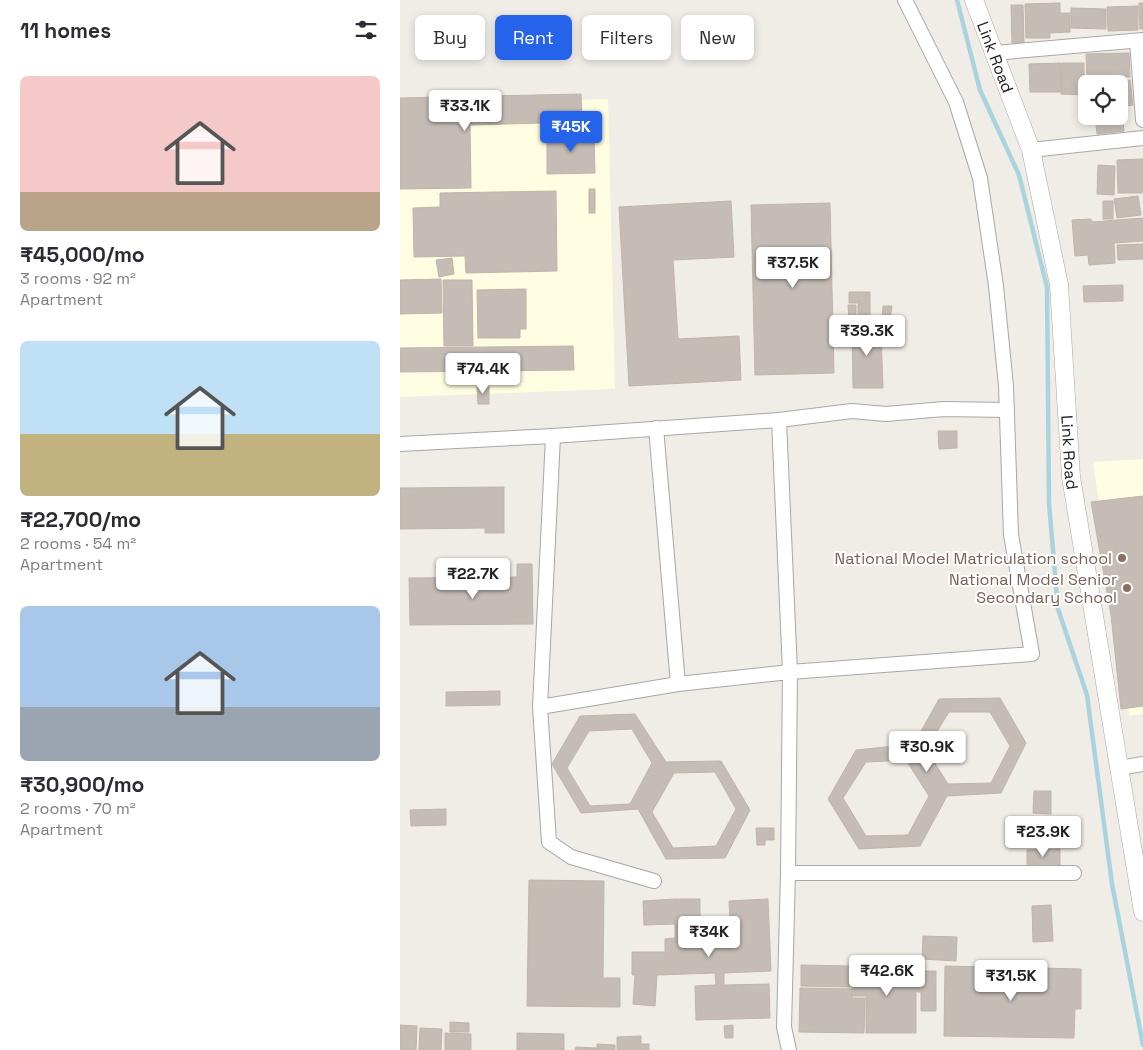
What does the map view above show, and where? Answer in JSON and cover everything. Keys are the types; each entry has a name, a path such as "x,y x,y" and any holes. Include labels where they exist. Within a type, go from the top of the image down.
{"street":[{"path":"540,707 678,684 790,672 1032,654 1011,535 1007,410 996,286 980,178 956,102 905,0"},
{"name":"Link Road","path":"974,0 1031,150 1059,285 1071,477 1143,912"},
{"path":"994,53 1140,41 1143,120"},
{"path":"1031,150 1143,138"},
{"path":"400,444 553,436 779,420 852,411 886,414 944,408 1007,410"},
{"path":"779,420 790,672 784,1027 789,1050"},
{"path":"656,428 678,684"},
{"path":"553,436 540,707 549,842 571,857 654,881"},
{"path":"1119,768 1143,764"},
{"path":"788,873 1074,873"}],"shaded area":[{"path":"608,99 615,389 400,397 400,105"},
{"name":"National Model Senior Secondary School","path":"1143,459 1143,714 1129,716 1093,462"}],"building":[{"path":"1060,3 1060,13 1070,13 1070,32 1050,33 1050,38 1026,38 1025,4"},
{"path":"1139,3 1143,3 1143,29 1140,29"},
{"path":"1011,5 1023,5 1024,43 1012,43"},
{"path":"1138,6 1138,30 1108,31 1107,7"},
{"path":"1071,8 1106,9 1106,29 1071,28"},
{"path":"1129,53 1130,77 1128,75 1087,75 1086,54"},
{"path":"1061,63 1061,92 1030,92 1029,64"},
{"path":"1062,63 1084,63 1084,75 1078,75 1078,95 1061,94"},
{"path":"1128,80 1130,80 1133,105 1128,106"},
{"path":"581,94 582,122 470,125 471,188 400,189 400,98"},
{"path":"1096,125 1123,125 1124,131 1097,134"},
{"path":"594,132 595,173 547,174 547,133"},
{"path":"1143,159 1143,193 1118,193 1117,160"},
{"path":"1098,165 1115,166 1114,195 1097,194"},
{"path":"589,189 595,189 595,213 589,213"},
{"path":"556,191 557,271 466,273 465,256 414,257 413,208 440,207 440,193"},
{"path":"1138,196 1141,215 1117,218 1114,199"},
{"path":"731,201 734,257 673,260 678,339 739,336 741,380 629,386 619,207"},
{"path":"1103,201 1113,201 1113,219 1103,219"},
{"path":"830,203 834,373 755,375 751,205"},
{"path":"1143,218 1143,241 1114,243 1115,263 1089,265 1088,255 1075,256 1072,220 1091,219 1092,222"},
{"path":"1143,244 1143,259 1118,260 1117,245"},
{"path":"452,258 454,274 439,277 436,260"},
{"path":"441,279 442,313 400,314 400,280"},
{"path":"443,280 472,280 473,346 444,346"},
{"path":"1123,285 1123,301 1084,302 1083,286"},
{"path":"526,289 526,329 520,329 520,338 478,338 477,290"},
{"path":"849,292 870,292 870,319 858,319 858,303 849,303"},
{"path":"848,305 856,305 856,320 849,320"},
{"path":"883,306 892,306 890,320 882,319"},
{"path":"873,322 873,333 881,333 883,388 853,388 852,323"},
{"path":"573,346 574,370 400,372 400,348"},
{"path":"477,387 489,387 489,404 478,404"},
{"path":"938,431 957,431 957,448 939,449"},
{"path":"504,487 504,533 485,533 485,528 400,529 400,488"},
{"name":"National Model Senior Secondary School","path":"1143,496 1143,706 1121,709 1111,615 1091,502"},
{"path":"517,564 532,564 533,624 410,625 409,578 517,577"},
{"path":"500,691 500,705 446,706 446,692"},
{"path":"1000,698 1026,743 1001,793 947,796 920,846 859,849 828,799 856,750 914,744 939,699","holes":["949,712 990,712 1010,746 991,783 948,784 926,749","906,760 929,796 908,835 866,836 843,798 866,762"]},
{"path":"635,714 666,762 721,761 750,810 725,858 666,859 638,809 581,813 552,764 580,716","holes":["632,729 652,763 630,804 590,806 567,768 589,731","715,772 736,809 716,846 673,848 652,812 674,773"]},
{"path":"1034,791 1051,791 1051,814 1033,813"},
{"path":"446,809 446,825 411,826 410,810"},
{"path":"756,828 774,828 774,840 765,840 765,845 757,845"},
{"path":"1060,849 1060,866 1027,867 1027,850"},
{"path":"529,880 604,881 603,978 620,978 620,1007 527,1006"},
{"path":"700,899 700,937 731,936 729,901 768,899 771,971 724,973 724,985 769,984 770,1018 696,1020 695,986 716,985 715,973 657,975 655,1006 633,1004 635,975 632,975 632,952 665,952 665,939 675,938 675,924 644,925 643,901"},
{"path":"1051,905 1053,941 1033,942 1032,906"},
{"path":"923,936 957,937 956,961 922,959"},
{"path":"801,965 850,966 850,987 801,986"},
{"path":"852,965 916,965 916,1033 866,1033 866,996 852,996"},
{"path":"945,966 1081,969 1081,1009 1075,1009 1074,1038 944,1036"},
{"path":"917,971 936,971 936,1011 921,1011 921,992 917,992"},
{"path":"800,988 852,989 852,998 865,998 864,1033 799,1032"},
{"path":"450,1022 469,1023 469,1032 450,1032"},
{"path":"400,1025 417,1026 416,1050 400,1050"},
{"path":"733,1025 733,1038 725,1038 724,1026"},
{"path":"420,1028 442,1029 441,1050 419,1050"},
{"path":"445,1033 471,1034 471,1050 445,1050"},
{"path":"517,1033 564,1034 564,1050 517,1050"},
{"path":"641,1036 641,1044 649,1044 649,1050 617,1050 617,1037"},
{"path":"597,1044 615,1045 615,1050 575,1050 576,1047 597,1048"}],"waterway":[{"path":"957,0 980,90 1019,175 1047,287 1049,503 1058,609 1087,695 1112,884 1143,1045"}],"place":[{"name":"National Model Matriculation school","path":"1122,558"},
{"name":"National Model Senior Secondary School","path":"1127,588"}]}
